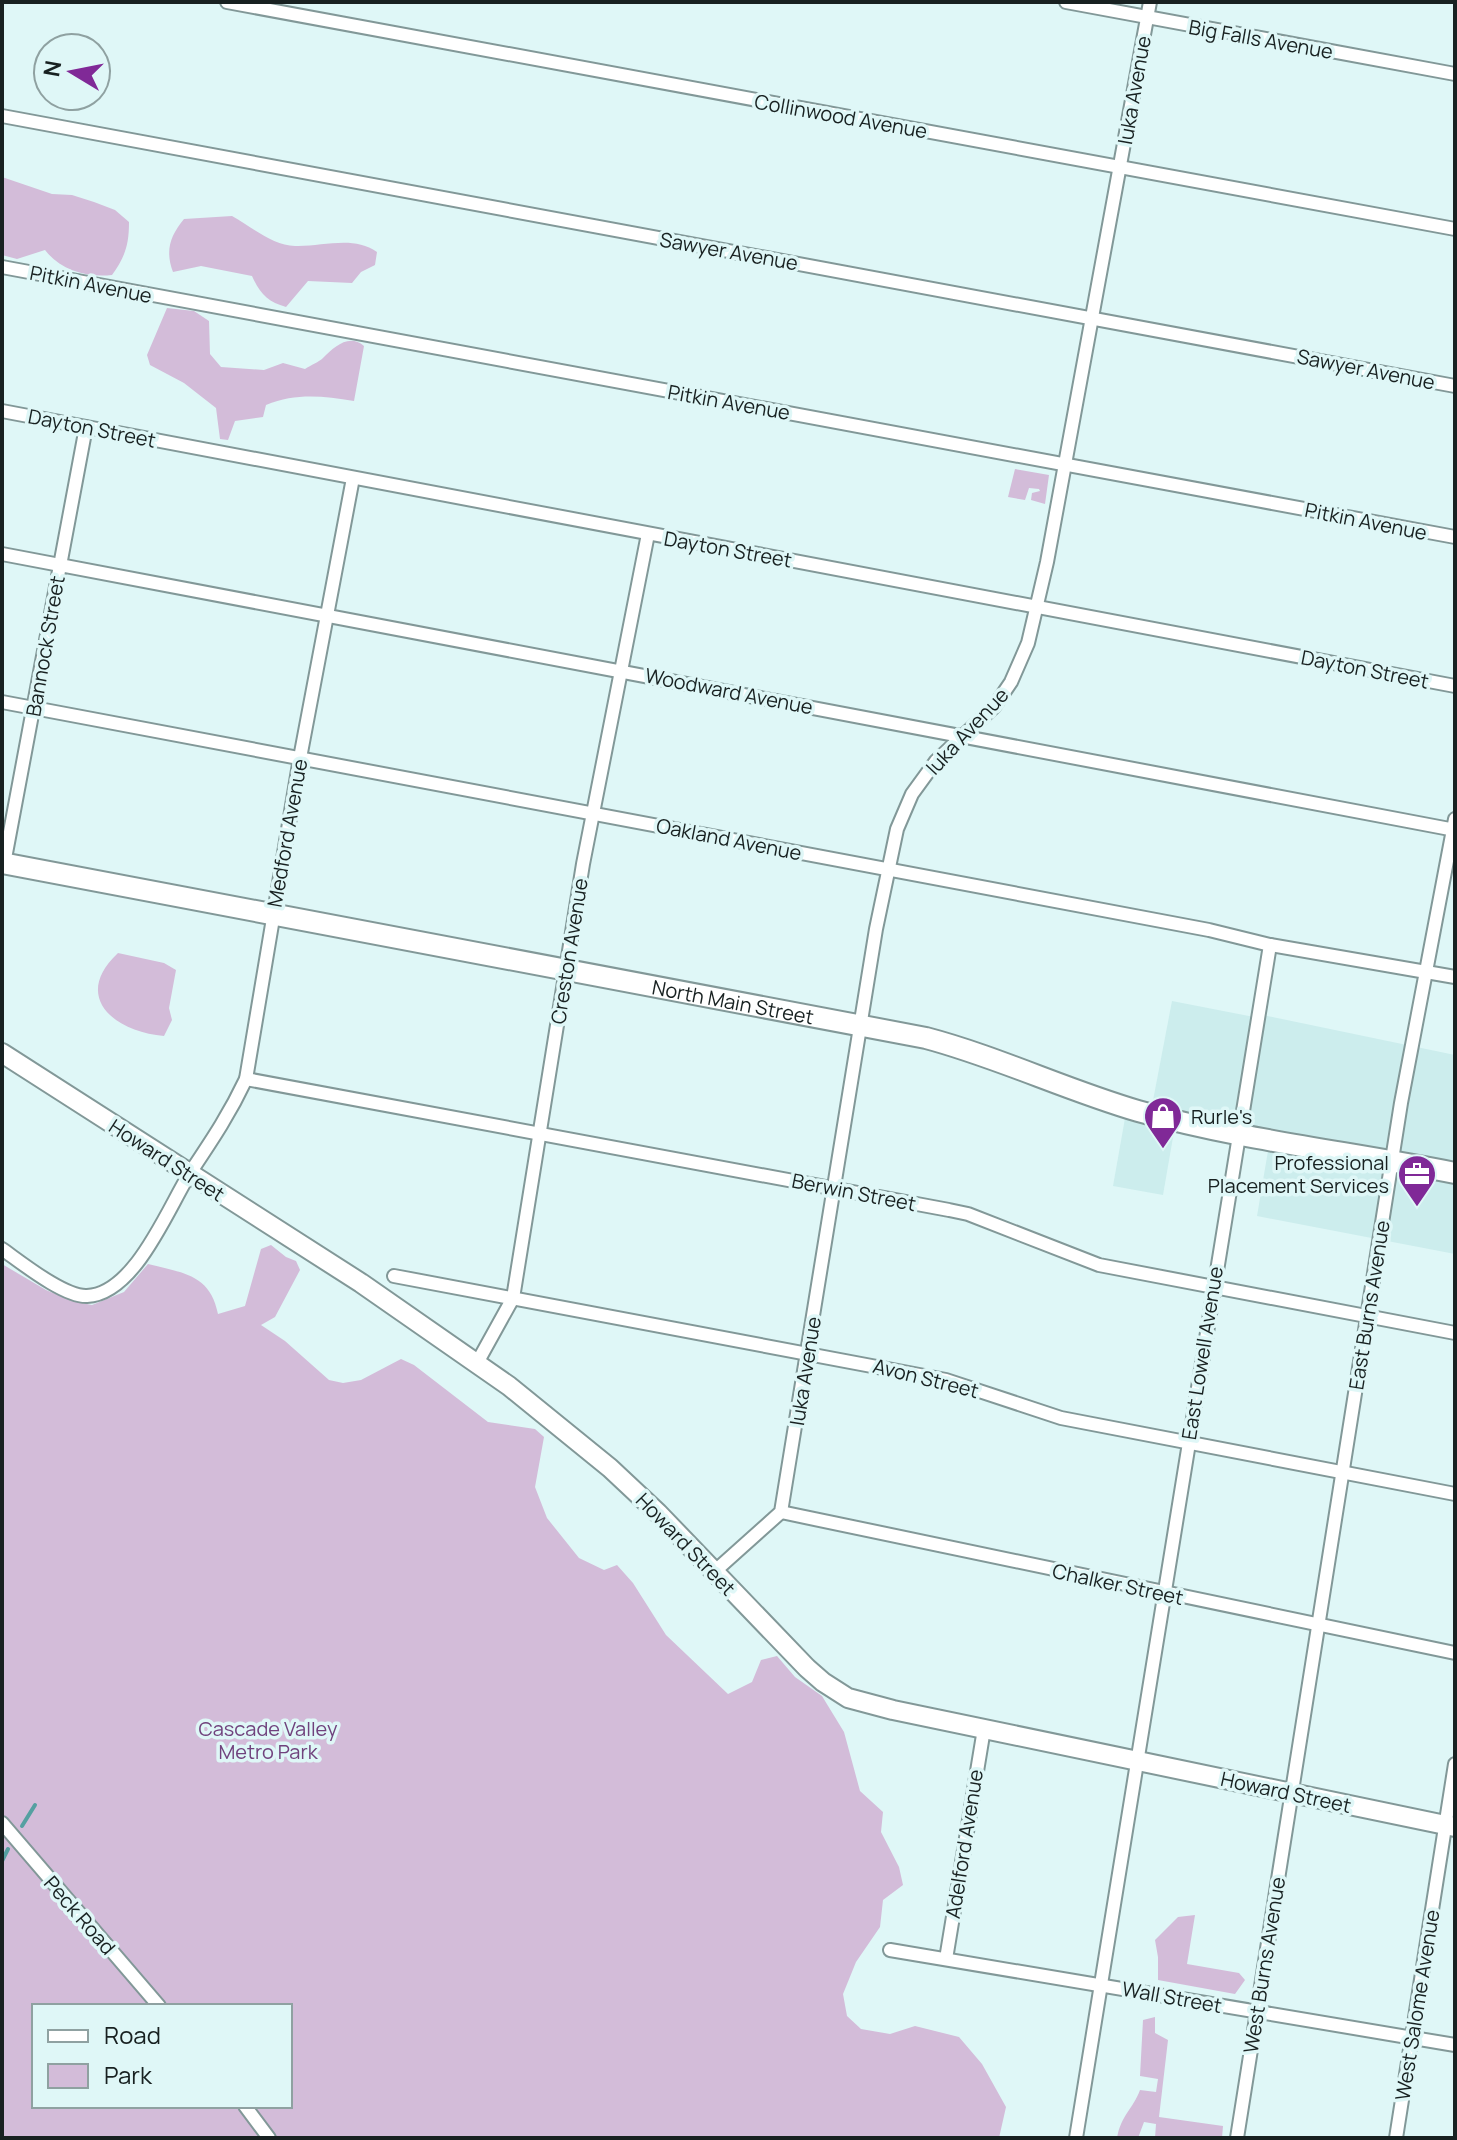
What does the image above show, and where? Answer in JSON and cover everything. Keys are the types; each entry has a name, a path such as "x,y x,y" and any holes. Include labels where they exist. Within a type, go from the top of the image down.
{"main road":[{"name":"North Main Street","path":"3,864 860,1025 952,1045 1137,1110 1455,1173"},
{"name":"Howard Street","path":"2,1053 361,1283 477,1363 610,1468 658,1513 807,1668 831,1688 857,1701 1450,1826"}],"street":[{"name":"Collinwood Avenue","path":"227,2 1455,229"},
{"name":"Big Falls Avenue","path":"1066,2 1455,74"},
{"name":"Iuka Avenue","path":"781,1512 887,869 897,829 912,794 936,761 994,707 1024,656 1038,606 1150,2"},
{"name":"Sawyer Avenue","path":"2,116 1455,386"},
{"name":"Pitkin Avenue","path":"2,267 1455,537"},
{"name":"Dayton Street","path":"2,411 1455,686"},
{"name":"Bannock Street","path":"3,864 86,427"},
{"name":"Medford Avenue","path":"2,1249 64,1290 82,1296 101,1293 132,1268 156,1235 189,1175 228,1117 246,1079 272,915 353,478"},
{"name":"Creston Avenue","path":"477,1363 513,1298 593,813 648,534"},
{"name":"Woodward Avenue","path":"2,554 1454,826"},
{"name":"Oakland Avenue","path":"2,702 1209,930 1270,945 1455,977"},
{"name":"East Burns Avenue","path":"1292,1793 1367,1317 1454,826"},
{"name":"East Lowell Avenue","path":"1076,2138 1270,945"},
{"name":"Berwin Street","path":"246,1079 968,1214 1081,1260 1455,1333"},
{"name":"Avon Street","path":"394,1276 946,1380 1061,1418 1455,1494"},
{"path":"714,1572 781,1512"},
{"name":"Chalker Street","path":"781,1512 1455,1653"},
{"name":"Adelford Avenue","path":"946,1959 984,1729"},
{"name":"West Salome Avenue","path":"1396,2138 1450,1826 1455,1764"},
{"name":"West Burns Avenue","path":"1237,2138 1292,1793"},
{"name":"Peck Road","path":"2,1823 157,2004"},
{"name":"Wall Street","path":"890,1950 1455,2045"},
{"path":"246,2108 269,2138"}],"shaded area":[{"path":"1172,1001 1254,1017 1236,1129 1151,1111"},
{"path":"1258,1014 1455,1055 1455,1254 1257,1216 1270,1139 1238,1132"},
{"path":"1127,1107 1176,1120 1163,1195 1113,1186"}],"green space":[{"path":"2,177 52,194 72,195 94,202 115,210 129,222 125,250 112,275 75,271 58,263 45,250 17,259 2,255"},
{"path":"232,216 270,239 287,245 348,243 368,247 377,252 375,265 361,272 352,283 308,281 286,307 265,296 252,276 201,266 173,272 170,244 184,219"},
{"path":"167,308 194,311 209,321 210,354 221,367 264,370 283,363 305,369 342,343 358,342 364,346 354,401 309,397 277,401 266,405 263,417 235,421 228,440 220,439 216,408 184,383 150,365 147,355"},
{"path":"1015,469 1049,475 1045,504 1031,500 1032,493 1039,489 1029,488 1025,500 1008,497"},
{"path":"118,953 164,963 176,970 169,1008 172,1020 164,1036 130,1028 105,1010 99,998 98,984 104,969"},
{"name":"Cascade Valley Metro Park","path":"271,1245 296,1261 300,1270 275,1317 261,1325 285,1341 329,1380 343,1383 361,1380 401,1359 414,1365 488,1422 535,1429 544,1437 535,1487 547,1518 579,1558 604,1570 617,1565 633,1583 666,1635 728,1694 752,1682 761,1660 777,1656 795,1677 822,1696 844,1732 860,1791 883,1812 881,1832 899,1867 903,1885 883,1900 880,1927 856,1962 843,1994 847,2016 861,2029 890,2034 915,2026 959,2037 982,2064 1006,2107 999,2138 2,2138 2,1264 46,1290 92,1305 124,1292 148,1264 183,1273 202,1283 209,1291 218,1314 245,1306 261,1249"},
{"path":"1195,1915 1187,1964 1239,1973 1245,1980 1235,1994 1158,1980 1155,1940 1178,1917"},
{"path":"1155,2017 1155,2033 1168,2040 1159,2117 1223,2126 1222,2138 1155,2138 1156,2124 1144,2122 1138,2138 1117,2138 1121,2123 1140,2090 1156,2092 1158,2079 1140,2076 1143,2020"}],"waterway":[{"path":"22,1826 35,1805"},
{"path":"2,1861 8,1849"}],"place":[{"name":"Rurle's","path":"1163,1150"},
{"name":"Professional Placement Services","path":"1417,1208"}]}
